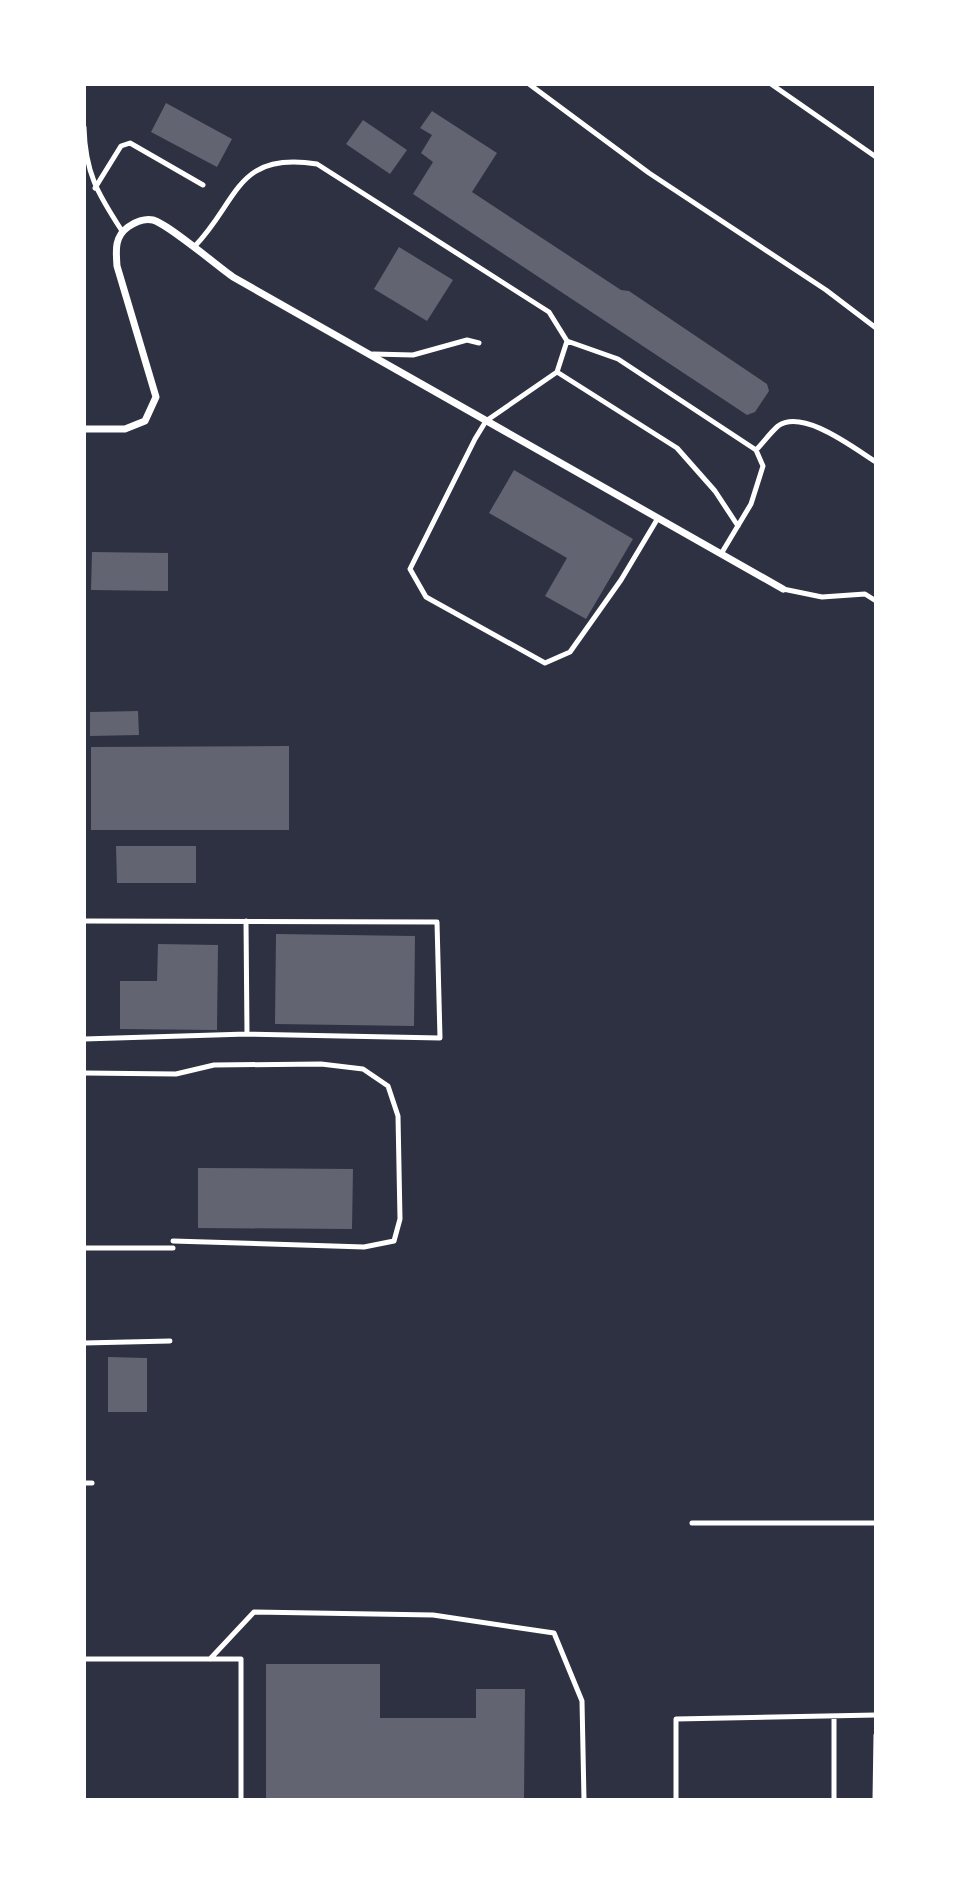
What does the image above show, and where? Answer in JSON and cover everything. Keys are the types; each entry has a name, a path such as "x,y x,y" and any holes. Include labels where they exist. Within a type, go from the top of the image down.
{"street":[{"path":"84,429 125,429 145,421 156,397 117,266 115,247 122,232 135,222 152,219 168,227 233,277 783,589"}],"lane":[{"path":"529,84 649,173 826,290 876,328"},
{"path":"771,84 876,157"},
{"path":"84,127 88,168 95,188 122,232"},
{"path":"95,188 121,146 130,142 203,185"},
{"path":"193,248 210,231 234,189 253,172 271,164 317,164 549,312 568,341 618,359 756,450 763,466 751,504 721,554"},
{"path":"369,354 413,355 467,340 479,343"},
{"path":"568,341 557,372 486,421 410,569 426,597 545,663 570,652 621,580 658,518"},
{"path":"557,372 677,447 715,491 738,526"},
{"path":"756,450 780,425 793,421 817,426 876,462"},
{"path":"783,589 822,597 865,594 876,601"},
{"path":"84,920 438,922 440,1038 247,1034 84,1039"},
{"path":"246,921 247,1034"},
{"path":"84,1073 176,1074 214,1065 321,1064 363,1069 388,1086 398,1116 400,1219 394,1241 364,1247 173,1244 84,1248"},
{"path":"84,1343 170,1340"},
{"path":"84,1483 92,1483"},
{"path":"692,1523 876,1523"},
{"path":"210,1659 254,1612 433,1615 554,1633 582,1701 584,1800"},
{"path":"84,1660 241,1659 241,1800"},
{"path":"676,1800 676,1719 876,1715"},
{"path":"834,1716 834,1800"},
{"path":"875,1800 876,1735"}],"building":[{"path":"166,103 232,139 217,167 151,132"},
{"path":"432,111 497,153 472,192 621,290 629,291 767,384 769,391 755,412 747,415 413,194 433,162 421,153 432,135 420,128"},
{"path":"363,120 407,150 390,174 346,144"},
{"path":"399,247 453,280 427,321 374,289"},
{"path":"514,470 633,539 586,619 545,596 567,558 489,513"},
{"path":"92,552 168,553 168,591 91,590"},
{"path":"138,711 139,735 90,736 90,712"},
{"path":"289,746 289,830 91,830 91,747"},
{"path":"116,846 196,846 196,883 117,883"},
{"path":"276,934 415,936 414,1026 275,1024"},
{"path":"158,944 218,945 217,1030 120,1029 120,981 157,981"},
{"path":"198,1168 353,1169 352,1229 198,1228"},
{"path":"108,1357 147,1358 147,1412 108,1412"},
{"path":"266,1664 380,1664 380,1718 476,1718 476,1689 525,1689 524,1800 266,1800"}]}
